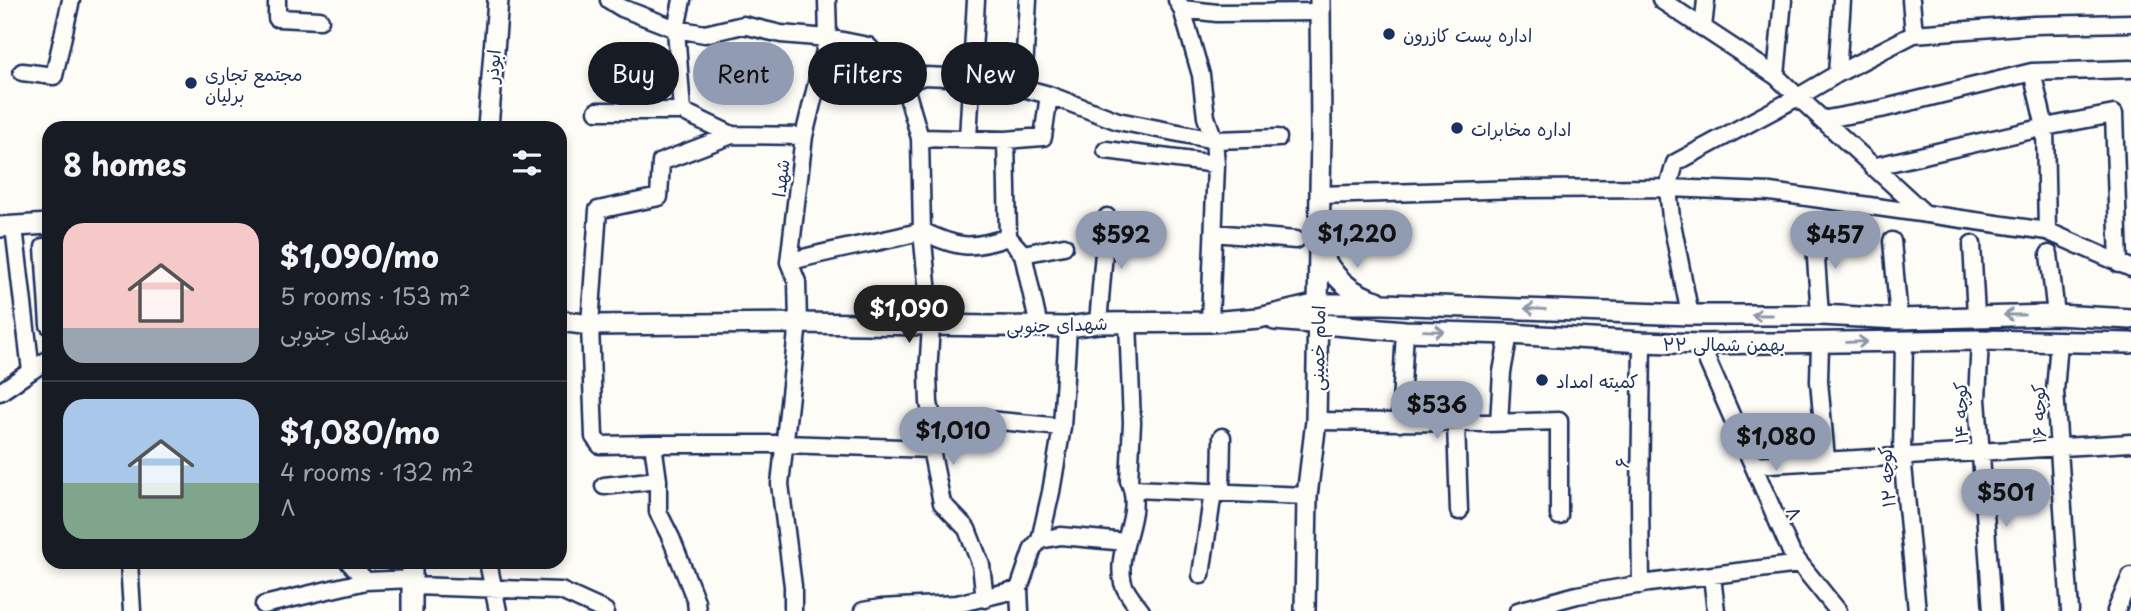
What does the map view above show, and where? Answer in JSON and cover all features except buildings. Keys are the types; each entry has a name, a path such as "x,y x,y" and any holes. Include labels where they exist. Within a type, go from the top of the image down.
{"main road":[{"name":"ابوذر","path":"478,121 489,102 498,0"},
{"name":"امام خمینی","path":"1306,611 1307,496 1316,421 1322,75 1320,6"},
{"path":"488,121 489,102"},
{"path":"7,227 42,224"},
{"path":"1319,250 1329,269 1344,285 1363,297 1384,304"},
{"name":"۲۲ بهمن شمالی","path":"1317,314 1384,304 1689,315 1820,315 1899,319 2056,315 2131,319"},
{"name":"۲۲ بهمن شمالی","path":"1317,314 1405,331 1642,342 1700,344 1980,340 2131,343"},
{"name":"شهدای جنوبی","path":"567,322 590,325 798,323 1068,327 1128,321 1210,322 1317,314"},
{"path":"412,611 413,576"}],"street":[{"path":"22,72 54,76 71,0"},
{"path":"277,0 277,18 320,20"},
{"path":"609,0 622,8 676,29 705,34 743,25 781,34 848,42"},
{"path":"682,0 676,29 682,111"},
{"name":"شهدا","path":"793,611 793,586 780,484 798,323 797,282 789,262 804,135 828,38 827,0"},
{"path":"973,42 976,0"},
{"path":"1026,42 1028,0"},
{"path":"1661,0 1776,76 1925,214"},
{"path":"1703,29 1706,0"},
{"path":"1776,76 1783,0"},
{"path":"1837,74 1842,0"},
{"path":"1911,0 1914,34"},
{"path":"1210,322 1216,164 1214,140 1206,117 1201,75 1179,5 1320,6"},
{"path":"1689,315 1668,188 1675,163 1914,34 2034,25 2131,23"},
{"path":"1821,120 2032,72 2131,69"},
{"path":"2032,72 2045,127 2047,231"},
{"path":"1039,92 1118,121 1214,140 1278,138"},
{"path":"920,138 1006,140 1043,137 1049,95"},
{"path":"911,105 920,138 922,231 931,325 929,403 935,430 931,449 942,503 967,529 981,565 985,599"},
{"path":"968,138 970,105"},
{"path":"597,111 682,111 732,135"},
{"path":"1320,195 1668,188 1770,192 2047,231 2125,266 2114,114 1872,167"},
{"path":"804,135 732,135 661,162 660,197 598,210 590,325 594,437 600,445 784,444 931,449"},
{"path":"1006,140 1008,237 1023,254 1039,327"},
{"path":"1106,150 1216,164"},
{"path":"1098,323 1107,217"},
{"path":"7,227 31,371"},
{"path":"1814,230 1820,315"},
{"path":"789,262 825,251 878,243 922,231 947,243 959,245 984,246 1008,237"},
{"path":"1214,233 1296,240"},
{"path":"1892,241 1899,319"},
{"path":"1972,244 1976,315"},
{"path":"1023,254 1064,246"},
{"path":"2049,254 2056,315"},
{"path":"1128,321 1132,423 1129,481 1133,489 1134,506 1122,564 1123,585 1141,611"},
{"path":"1020,611 1019,589 1033,548 1040,540 1062,428 1068,327"},
{"path":"1400,423 1405,331"},
{"path":"1499,423 1502,372 1508,334"},
{"name":"کوچه ۱۴","path":"1980,340 1977,399 1992,611"},
{"name":"کوچه ۱۲","path":"1904,341 1902,455 1917,611"},
{"name":"۶","path":"1641,585 1642,342"},
{"name":"کوچه ۱۶","path":"2059,342 2055,391 2070,611"},
{"path":"1820,343 1819,382 1826,459"},
{"name":"۸","path":"1700,344 1792,554 1838,611"},
{"path":"0,392 42,364"},
{"path":"935,430 978,432 978,419 1062,428"},
{"path":"1316,421 1559,421 1559,516"},
{"path":"1456,423 1459,511"},
{"path":"1201,575 1217,492 1222,437"},
{"path":"1753,465 2131,443"},
{"path":"653,444 658,480 658,512 692,591 697,611"},
{"path":"604,486 658,480"},
{"path":"1133,489 1307,496"},
{"path":"1040,540 1061,536 1126,542"},
{"path":"1518,611 1577,595 1800,564"},
{"path":"129,569 132,611"},
{"path":"356,569 366,580"},
{"path":"489,569 498,611"},
{"path":"264,605 366,580 413,576 493,587 561,591 578,604 605,611"},
{"path":"1712,576 1716,611"},
{"path":"2116,611 2131,576"},
{"path":"863,611 957,604 1019,589"}],"place":[{"name":"اداره پست کازرون","path":"1389,34"},
{"name":"مجتمع تجاری برلیان","path":"191,83"},
{"name":"اداره مخابرات","path":"1457,128"},
{"name":"کمیته امداد","path":"1542,380"}]}
